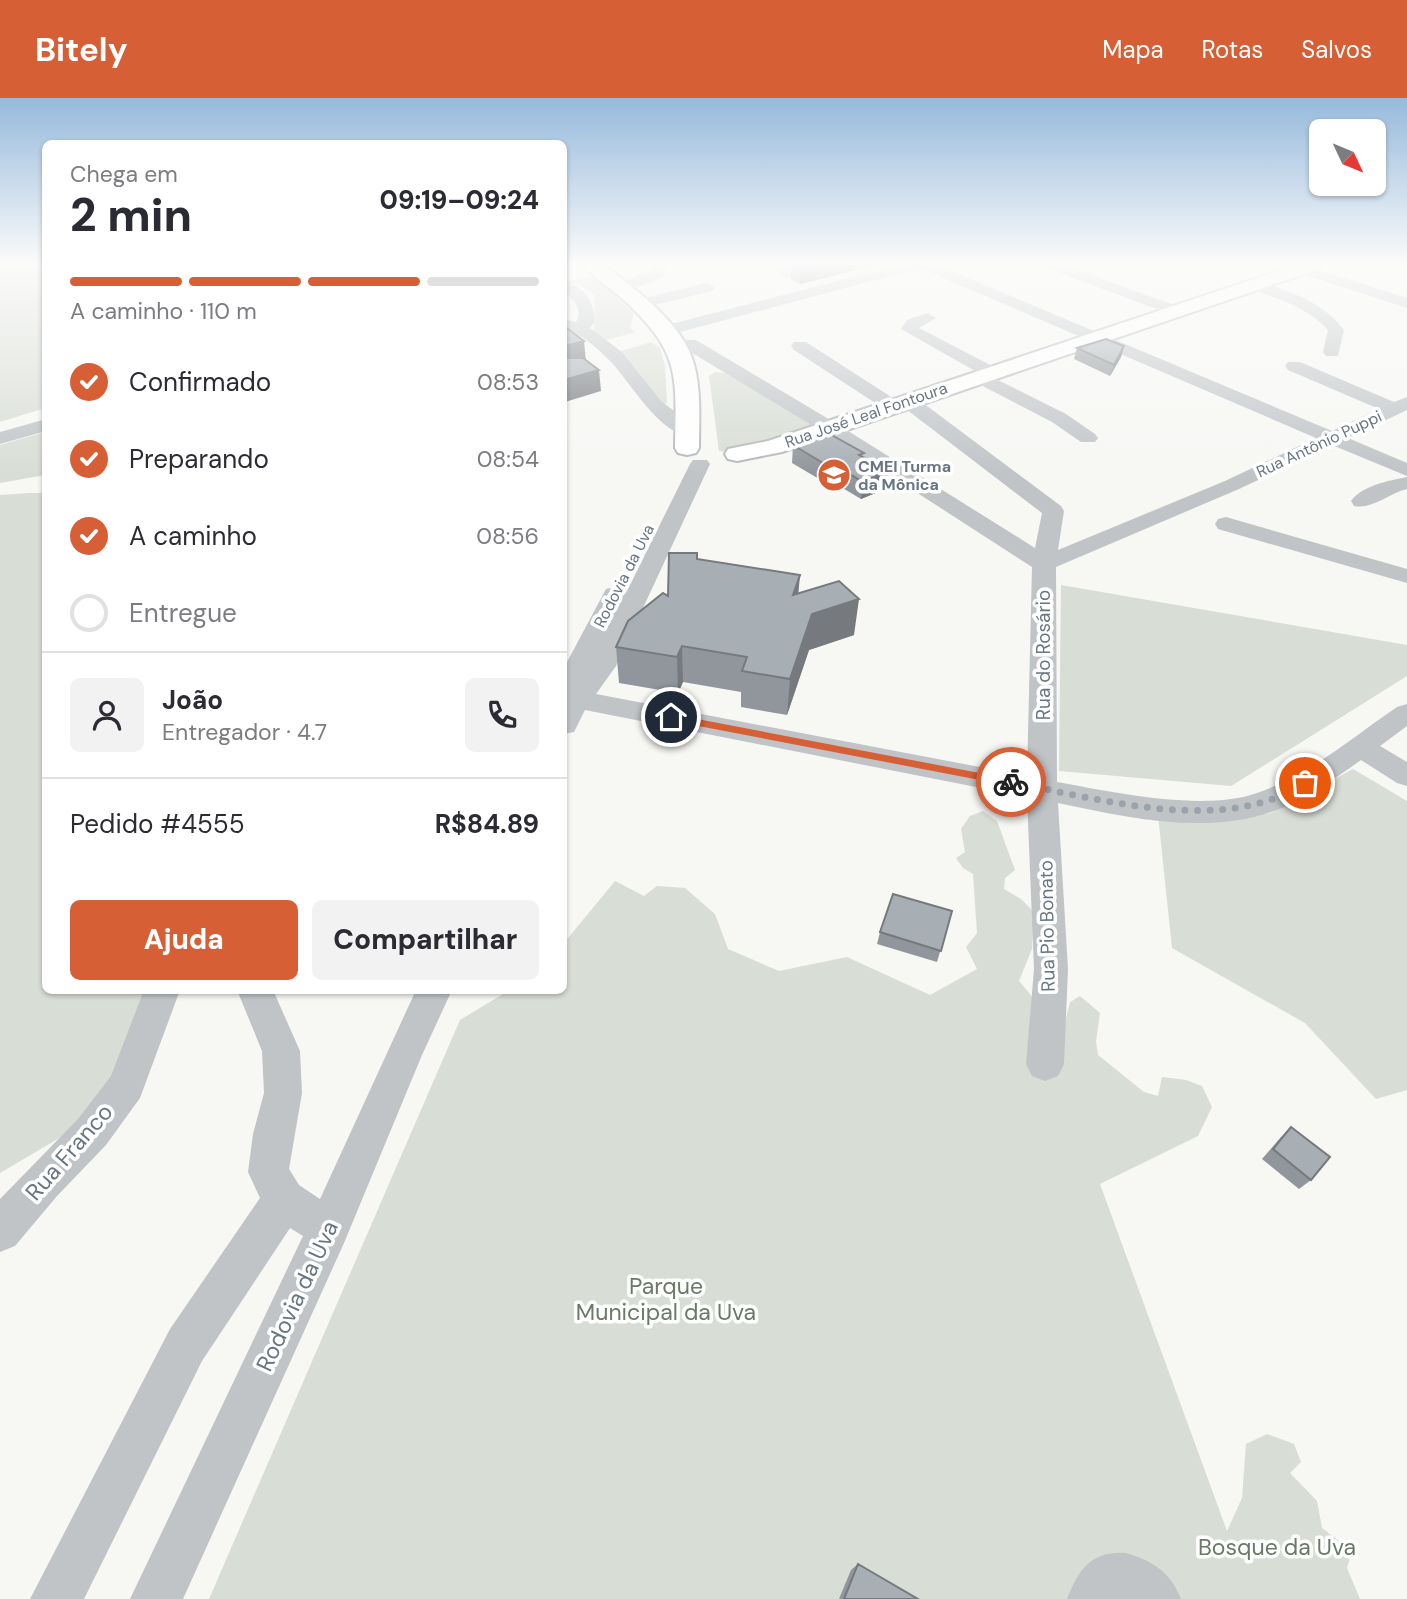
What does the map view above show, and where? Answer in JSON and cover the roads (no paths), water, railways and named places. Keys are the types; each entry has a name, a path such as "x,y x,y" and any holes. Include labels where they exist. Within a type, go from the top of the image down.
{"main road":[{"name":"Rodovia da Uva","path":"679,335 679,354 685,382 704,447"},
{"name":"Rua José Leal Fontoura","path":"704,447 773,447 1105,335"}],"street":[{"path":"586,335 603,345 654,405 704,447"},
{"path":"681,335 1044,564"},
{"path":"919,335 1066,421 1088,438"},
{"path":"1089,335 1407,470"},
{"path":"1332,352 1335,335"},
{"path":"800,346 900,404"},
{"path":"598,368 621,363"},
{"path":"1294,366 1404,405"},
{"name":"Rua do Rosário","path":"900,404 1053,511 1044,564 1042,788"},
{"name":"Rua Antônio Puppi","path":"1044,564 1232,485 1404,405"},
{"path":"0,438 42,426"},
{"name":"Rodovia da Uva","path":"567,719 577,699 603,666 704,447"},
{"path":"1362,501 1388,487 1407,483"},
{"path":"1226,524 1407,576"},
{"path":"577,699 1042,788 1183,811 1208,812 1248,807 1286,795 1407,713"},
{"path":"1359,746 1407,776"},
{"name":"Rua Pio Bonato","path":"1042,788 1051,969 1045,1064"},
{"name":"Rua Franco","path":"0,1231 42,1182 92,1132 126,1086 160,994"},
{"path":"257,994 281,1051 283,1093 273,1134 268,1172 284,1200 329,1228"},
{"name":"Rodovia da Uva","path":"156,1599 329,1228 402,1055 432,994"},
{"path":"56,1599 186,1345 284,1200"},
{"path":"1093,1599 1104,1582 1121,1577 1141,1584 1155,1599"}],"place":[{"name":"CMEI Turma da Mônica","path":"834,475"}],"park label":[{"name":"Parque Municipal da Uva","path":"666,1299"},
{"name":"Bosque da Uva","path":"1277,1547"}]}
